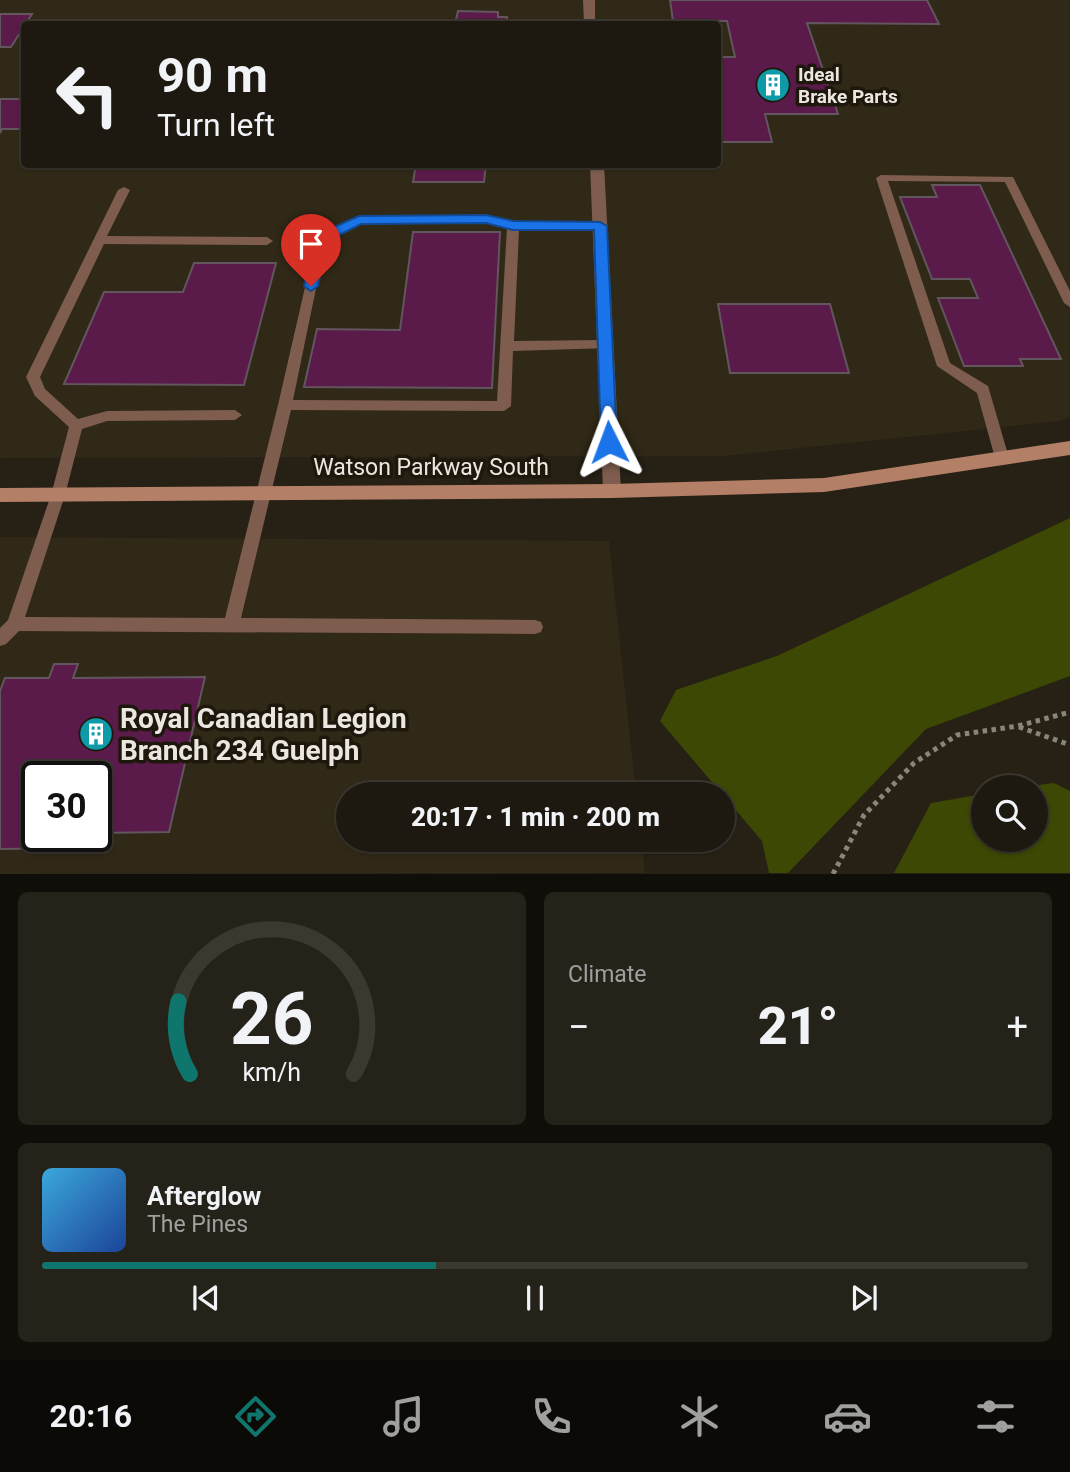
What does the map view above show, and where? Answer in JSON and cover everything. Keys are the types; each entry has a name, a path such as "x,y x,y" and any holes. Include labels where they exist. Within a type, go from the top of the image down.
{"main road":[{"name":"Watson Parkway South","path":"0,495 612,491 824,485 1070,449"}],"street":[{"path":"589,0 590,21"},
{"path":"597,168 612,491"}],"lane":[{"path":"1002,458 983,390 944,366 881,178 1009,179 1070,303"},
{"path":"76,425 40,392 33,377 124,190"},
{"path":"231,625 285,405 321,238 359,220 486,219 513,226 600,226"},
{"path":"285,405 504,406 513,226"},
{"path":"100,240 267,242"},
{"path":"508,346 604,345"},
{"path":"76,425 107,416 235,415"},
{"path":"0,639 15,625 58,495 76,425"},
{"path":"15,625 535,627"}],"path":[{"path":"833,873 864,815 914,763 957,735 1018,726 1070,712"},
{"path":"1018,726 1070,745"}],"shaded area":[{"path":"0,0 1070,0 1070,417 1060,421 724,456 0,458"},
{"path":"0,537 609,541 635,782 336,782 336,852 642,852 645,873 0,874"}],"green space":[{"path":"1070,518 1070,676 926,729 788,873 769,873 762,841 735,809 735,782 712,782 660,721 676,690 777,656"},
{"path":"1054,783 1070,791 1070,873 894,873 931,803 971,796 971,852 1048,852 1048,784"}],"building":[{"name":"Ideal Brake Parts","path":"670,0 927,0 939,24 807,23 838,114 765,114 772,142 721,142 721,57 735,57 727,21 673,21"},
{"path":"458,11 498,12 498,17 507,17 506,21 456,21"},
{"path":"0,14 32,14 28,21 21,21 21,31 11,47 0,47"},
{"path":"0,99 21,99 21,129 2,129 0,133"},
{"path":"415,168 486,168 484,182 413,182"},
{"path":"932,185 980,185 1061,359 1020,359 1023,366 964,366 938,298 978,298 970,279 932,279 900,197 937,197"},
{"path":"413,232 500,232 492,388 304,387 317,329 400,330"},
{"path":"194,263 276,263 244,385 64,384 104,292 183,292"},
{"path":"718,304 830,304 849,373 730,373"},
{"name":"Royal Canadian Legion Branch 234 Guelph","path":"54,664 78,664 73,678 205,677 169,832 112,833 112,761 21,761 21,849 0,849 0,691 5,678 49,678"}],"place":[{"name":"Ideal Brake Parts","path":"773,85"},
{"name":"Royal Canadian Legion Branch 234 Guelph","path":"96,734"}],"route":[{"path":"311,286 321,238 359,220 486,219 513,226 600,226 609,442"}]}
